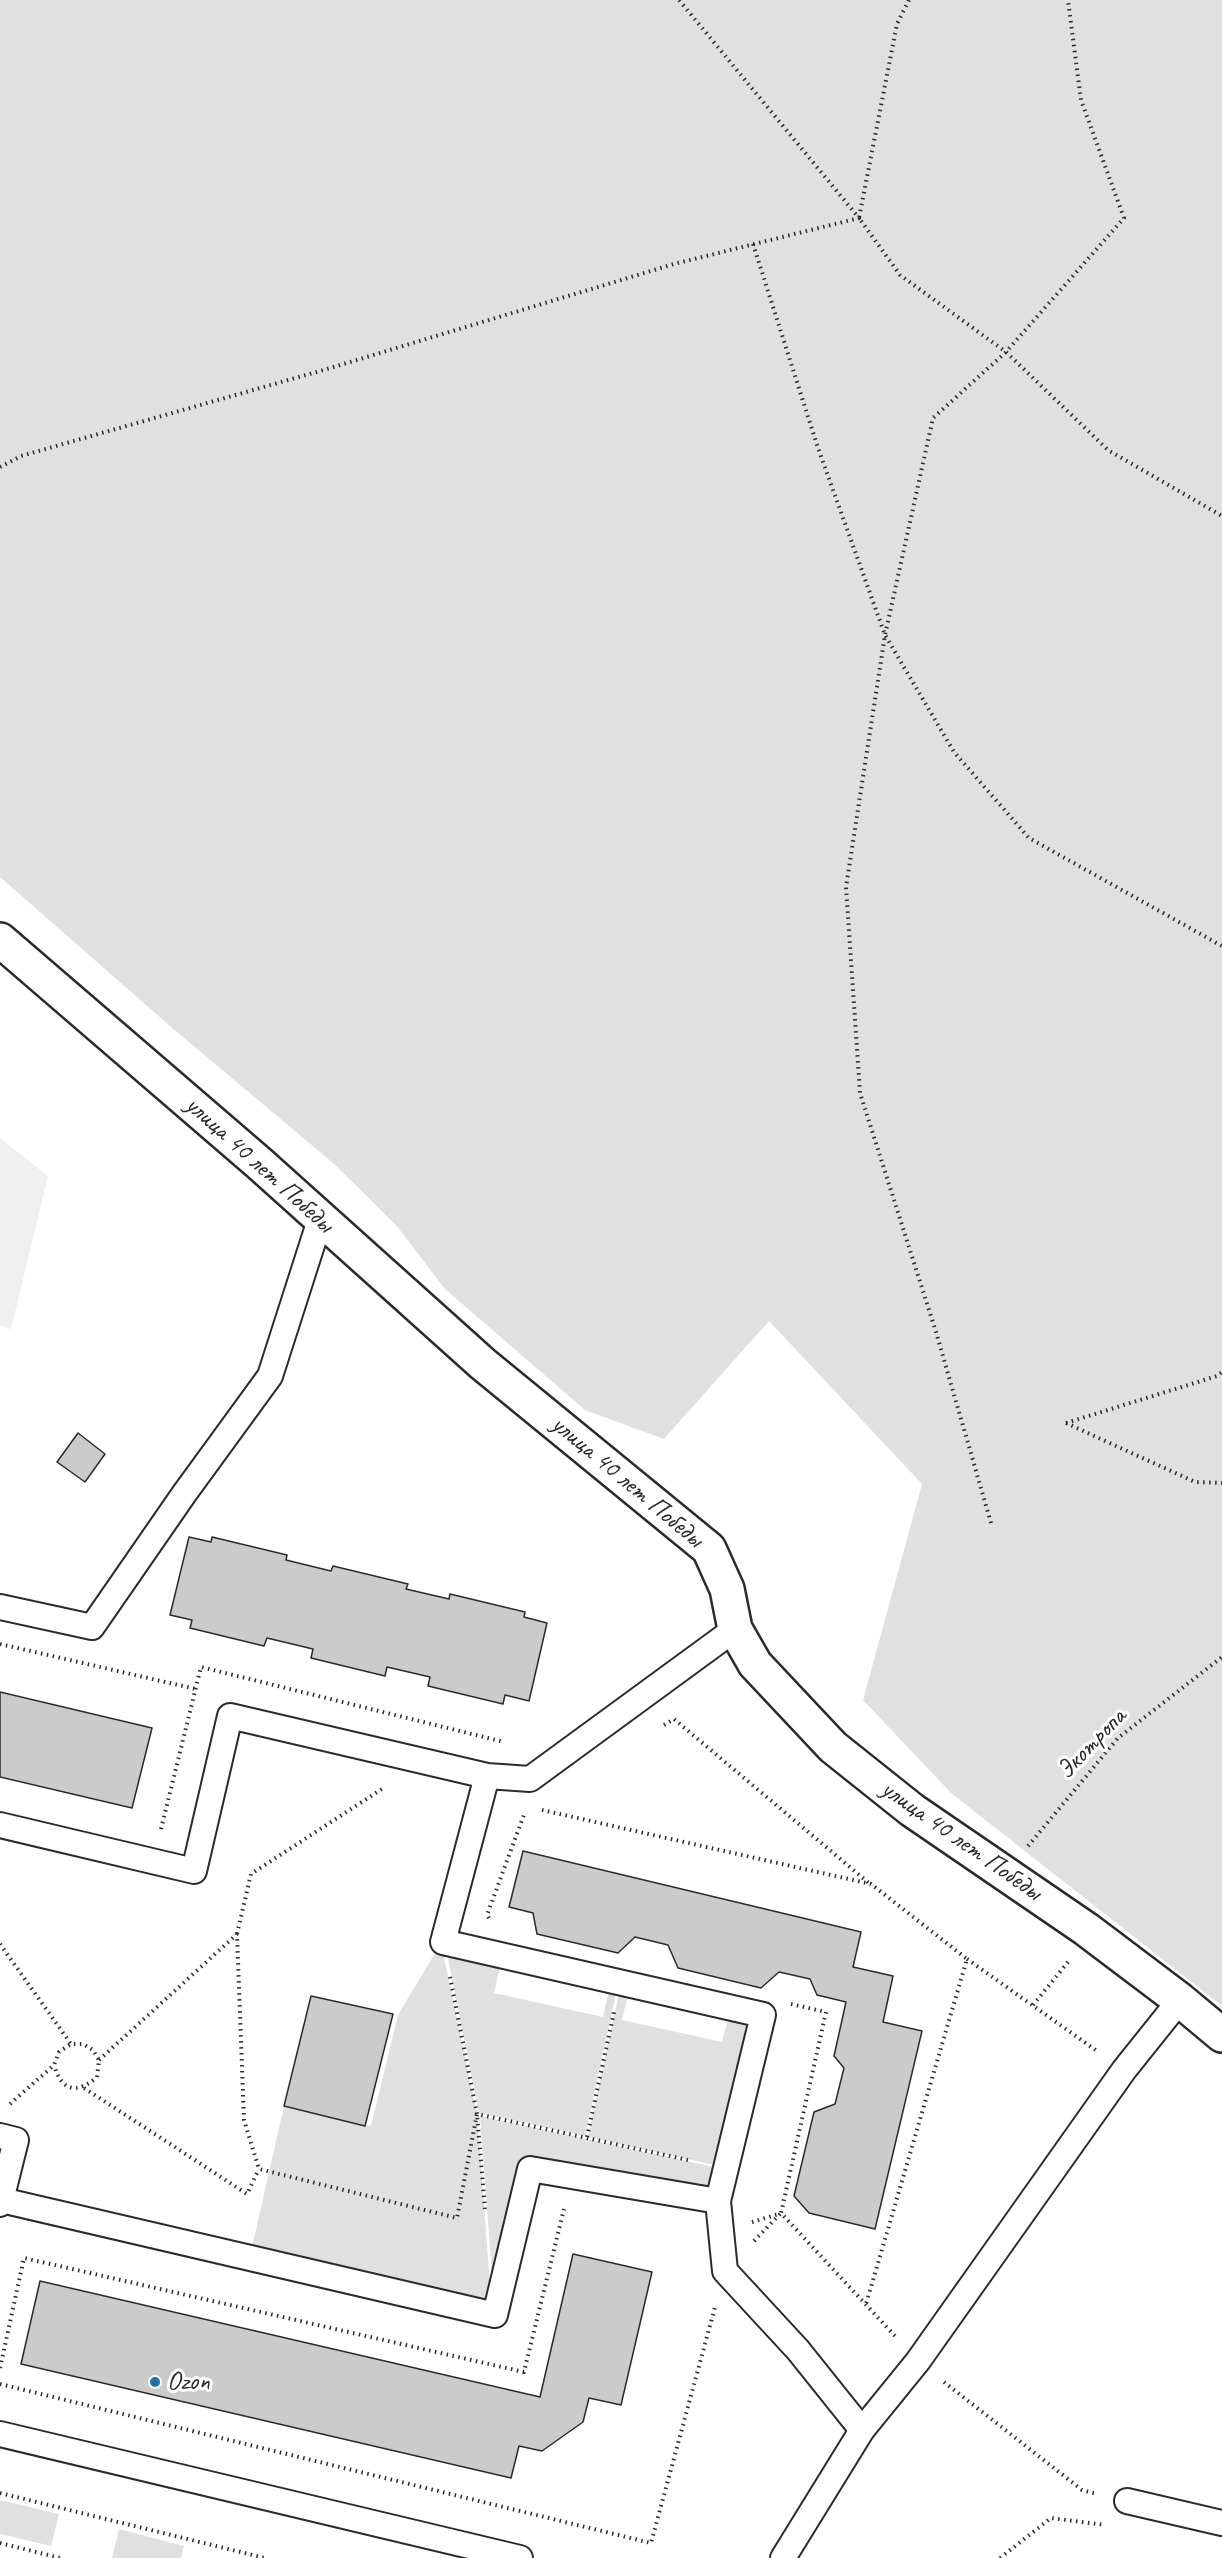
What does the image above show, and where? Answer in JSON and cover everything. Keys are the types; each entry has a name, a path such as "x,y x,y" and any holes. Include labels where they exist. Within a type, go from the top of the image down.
{"street":[{"name":"улица 40 лет Победы","path":"0,940 259,1163 483,1364 709,1549 727,1589 735,1629 755,1664 833,1747 912,1810 1086,1929 1222,2035"}],"lane":[{"path":"0,1607 92,1627 184,1494 270,1376 320,1220"},
{"path":"0,1825 194,1870 230,1716 487,1776 530,1779 735,1629"},
{"path":"487,1776 443,1942 763,2015 718,2201 725,2271 798,2350 862,2430"},
{"path":"783,2558 862,2430 918,2361 1124,2070 1180,2000"},
{"path":"0,2136 16,2140 1,2202 495,2314 530,2169 718,2201"},
{"path":"0,2434 520,2558"},
{"path":"1127,2500 1222,2523"}],"path":[{"path":"679,0 859,218 900,275 1006,351 1108,450 1222,516"},
{"path":"859,218 897,24 909,0"},
{"path":"991,1523 936,1332 860,1093 846,887 885,635 933,418 1006,351 1124,218 1081,100 1068,0"},
{"path":"0,467 21,456 327,369 674,264 859,218"},
{"path":"753,244 818,448 885,635 954,752 1029,838 1222,946"},
{"path":"1222,1372 1217,1376 1066,1423 1195,1482 1222,1484"},
{"path":"0,1644 196,1689"},
{"name":"Экотропа","path":"1006,1873 1118,1738 1222,1657"},
{"path":"160,1837 201,1667 494,1738 559,1760"},
{"path":"654,1732 674,1719 871,1884"},
{"path":"54,2065 58,2079 70,2088 84,2088 247,2194 259,2169 244,2120 237,1934 251,1874 425,1762"},
{"path":"99,2060 237,1934"},
{"path":"443,1942 477,2114 486,2220"},
{"path":"0,1944 71,2044"},
{"path":"968,1959 1124,2070"},
{"path":"587,2137 620,1982"},
{"path":"9,2105 54,2065 59,2052 71,2044 83,2044 93,2050 99,2060 97,2077 84,2088"},
{"path":"259,2169 457,2218 477,2114"},
{"path":"477,2114 699,2162"},
{"path":"0,2384 651,2543 725,2271 781,2213"},
{"path":"866,2304 918,2361 1082,2490 1127,2500"},
{"path":"0,2493 265,2558"},
{"path":"1000,2558 1051,2518 1115,2526"},
{"path":"0,2543 60,2558"}],"shaded area":[{"path":"0,0 1222,0 1222,2006 951,1793 863,1700 922,1484 769,1321 664,1439 585,1410 445,1289 396,1225 333,1163 171,1027 0,877"},
{"path":"0,1138 48,1176 11,1329 0,1326"},
{"path":"441,1943 477,2114 492,2311 250,2256 284,2106 371,2126 398,2015"},
{"path":"445,1944 502,1958 494,1993 603,2017 611,1982 618,1984 585,2136 479,2113"},
{"path":"621,1984 630,1986 622,2020 722,2042 730,2011 753,2016 719,2166 588,2137"},
{"path":"480,2116 719,2168 711,2199 529,2166 495,2315"},
{"path":"0,2500 59,2514 51,2546 0,2534"},
{"path":"119,2529 184,2546 181,2558 112,2558"}],"building":[{"path":"78,1433 105,1454 85,1482 57,1462"},
{"path":"189,1537 211,1542 212,1537 287,1555 286,1560 331,1571 333,1566 408,1584 406,1589 449,1599 450,1594 525,1612 524,1617 547,1623 529,1701 505,1695 503,1704 428,1686 430,1677 387,1667 385,1676 311,1658 313,1649 267,1638 264,1646 190,1628 192,1620 170,1615"},
{"path":"0,1692 152,1728 132,1808 0,1777"},
{"path":"523,1851 861,1932 853,1967 893,1976 883,2022 922,2031 875,2229 809,2213 794,2196 814,2112 835,2104 844,2068 834,2056 846,2002 817,1995 810,1979 779,1972 761,1988 678,1968 668,1945 635,1937 618,1953 537,1934 533,1913 509,1907"},
{"path":"311,1996 393,2014 365,2126 284,2106"},
{"path":"573,2254 652,2272 621,2405 589,2398 583,2422 542,2451 519,2446 511,2478 21,2364 40,2281 540,2397"}],"place":[{"name":"Ozon","path":"155,2382"}]}
